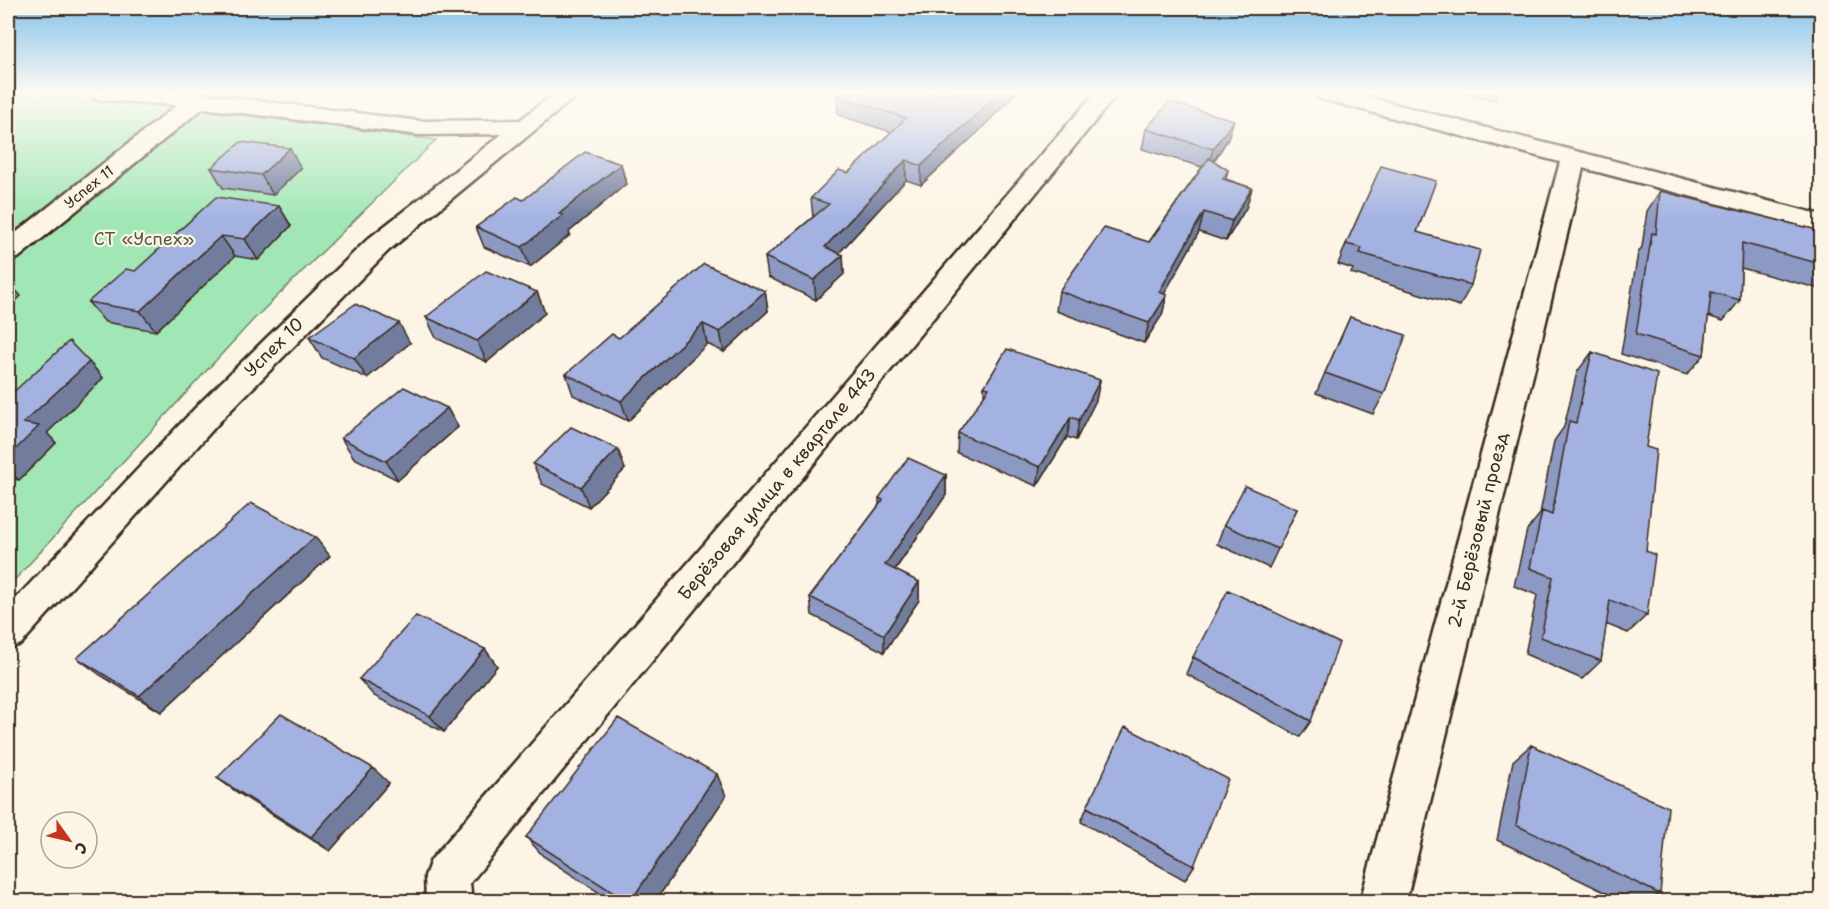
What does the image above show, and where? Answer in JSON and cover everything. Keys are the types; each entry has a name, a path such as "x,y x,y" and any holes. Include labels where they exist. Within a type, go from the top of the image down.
{"street":[{"name":"Успех 11","path":"8,252 154,135"},
{"name":"Успех 10","path":"8,632 212,410 378,245 514,135"},
{"name":"Берёзовая улица в квартале 443","path":"448,889 1072,135"},
{"path":"1485,135 1821,223"},
{"name":"2-й Берёзовый проезд","path":"1383,902 1573,159"}],"green space":[{"name":"СТ «Успех»","path":"8,135 401,135 436,140 253,320 8,587"}],"building":[{"path":"888,135 954,135 921,166 906,160 825,247 843,255 814,280 765,257 829,204 811,198 839,170 848,173"},
{"path":"1168,135 1223,135 1213,149"},
{"path":"241,142 290,148 261,175 211,168"},
{"path":"585,152 621,164 559,214 563,215 522,247 476,227 517,197 523,200"},
{"path":"1209,158 1228,170 1223,179 1252,188 1232,221 1204,212 1159,292 1167,295 1149,323 1059,291 1104,228 1149,242"},
{"path":"1381,166 1436,181 1417,232 1480,250 1471,285 1360,253 1362,248 1346,244"},
{"path":"1660,191 1821,231 1821,264 1742,243 1740,300 1711,292 1704,355 1636,334 1652,233 1656,234"},
{"path":"216,197 279,206 245,239 221,236 140,311 88,302 126,269 135,271"},
{"path":"704,264 765,291 720,332 703,324 621,401 566,374 612,334 619,338"},
{"path":"486,271 537,292 477,341 426,317"},
{"path":"355,304 399,323 354,358 309,337"},
{"path":"1350,317 1406,335 1384,394 1325,373"},
{"path":"69,341 89,362 23,423 39,426 8,457 8,397"},
{"path":"1007,349 1100,380 1079,420 1071,417 1040,467 958,433 989,388 984,387"},
{"path":"1592,352 1657,374 1646,447 1656,450 1646,551 1655,555 1647,615 1610,600 1601,661 1541,637 1553,577 1530,568 1542,511 1552,515 1569,421 1576,423"},
{"path":"404,387 447,408 386,461 341,438"},
{"path":"571,427 618,449 581,487 533,464"},
{"path":"908,458 946,475 885,565 919,582 884,635 810,597 883,500 879,498"},
{"path":"1245,486 1297,509 1278,549 1224,525"},
{"path":"251,503 315,537 139,696 77,658"},
{"path":"1228,590 1339,643 1311,721 1193,657"},
{"path":"416,616 485,649 430,716 359,679"},
{"path":"281,714 373,768 311,837 217,778"},
{"path":"618,718 717,774 630,902 526,837"},
{"path":"1125,727 1228,779 1194,866 1087,807"},
{"path":"1531,745 1668,807 1660,894 1516,825"}]}
